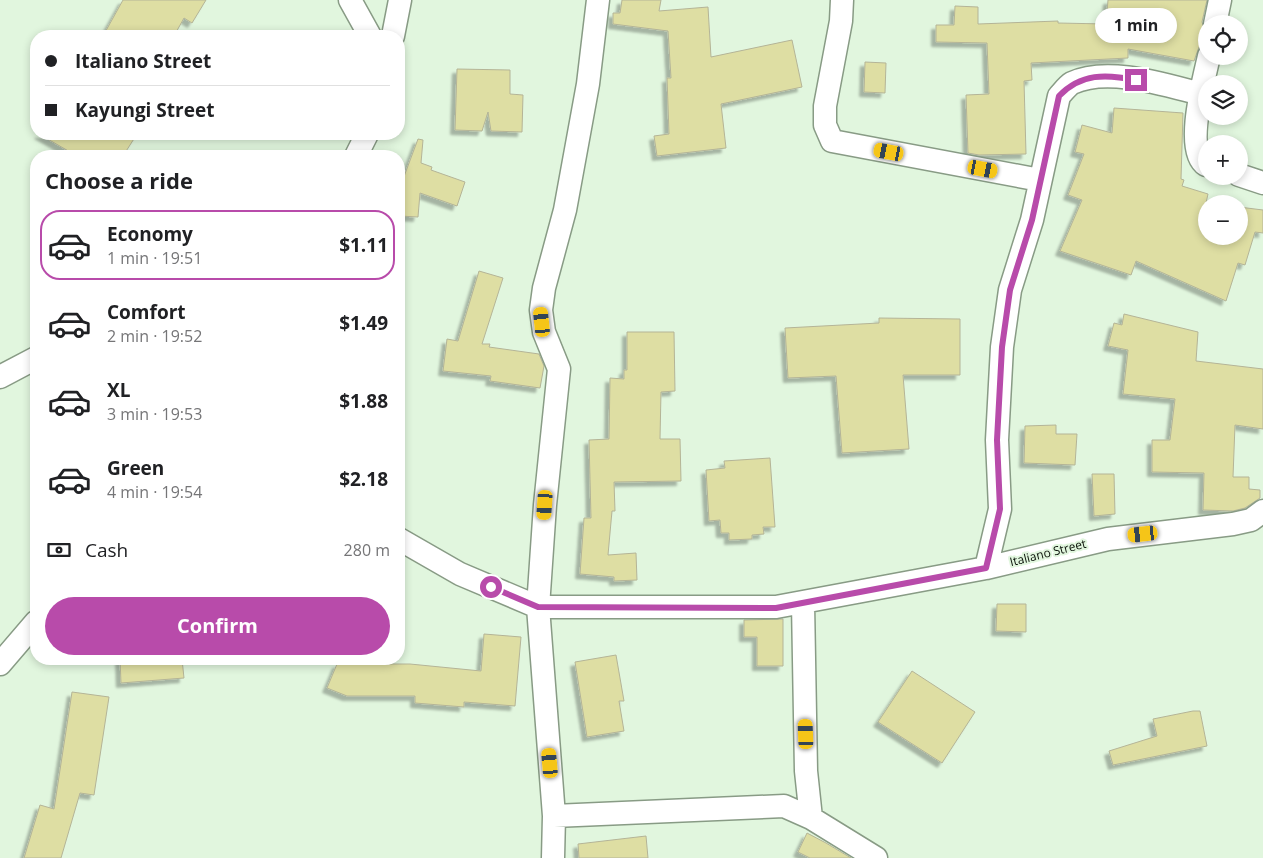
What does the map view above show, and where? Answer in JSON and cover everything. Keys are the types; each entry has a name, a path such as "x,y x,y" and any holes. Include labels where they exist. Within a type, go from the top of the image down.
{"street":[{"path":"350,0 367,30"},
{"path":"394,30 400,0"},
{"path":"553,858 554,816 538,607 545,505 559,370 544,332 541,310 544,288 565,210 588,84 598,0"},
{"path":"842,0 841,21 825,106 824,125 832,141 1040,180"},
{"path":"1217,15 1220,0"},
{"path":"986,568 1000,509 997,440 1002,347 1010,290 1032,220 1059,96 1071,84 1086,78 1119,77 1198,93"},
{"path":"1198,123 1196,142 1198,156"},
{"path":"1248,178 1263,183"},
{"path":"0,377 30,361"},
{"name":"Italiano Street","path":"405,542 460,574 538,607 776,608 986,568 1108,539 1233,524 1251,520 1263,511"},
{"path":"803,603 806,771 811,818"},
{"path":"0,664 30,629"},
{"path":"554,816 784,806 811,818 876,858"}],"building":[{"path":"123,0 206,0 192,23 184,18 177,30 106,30"},
{"path":"622,0 661,0 659,11 708,7 711,57 792,40 802,87 721,104 726,148 657,156 654,136 669,134 667,78 671,78 668,31 613,24 613,13 620,13"},
{"path":"1108,0 1207,0 1204,15 1198,15 1198,50 1194,61 1128,49 1128,58 1031,63 1032,80 1024,81 1026,154 979,155 968,153 966,95 989,94 987,43 936,42 936,25 954,25 955,6 978,7 978,24 1058,21 1058,23 1106,24"},
{"path":"865,62 886,63 885,93 864,92"},
{"path":"457,69 510,70 510,94 523,95 522,132 491,131 488,112 482,131 455,130"},
{"path":"1114,108 1183,113 1181,179 1184,180 1182,186 1208,194 1198,195 1198,245 1248,245 1248,208 1263,210 1263,233 1255,232 1245,265 1238,263 1226,301 1136,261 1131,275 1060,251 1082,200 1068,195 1084,154 1075,152 1082,125 1112,133"},
{"path":"418,139 423,140 421,163 432,167 431,170 465,182 457,206 420,193 418,217 405,216 405,174"},
{"path":"49,140 133,140 127,150 67,150"},
{"path":"479,271 503,278 482,344 490,344 489,347 539,354 544,366 540,388 490,381 491,376 443,371 447,339 458,341"},
{"path":"1124,314 1198,332 1196,361 1263,369 1263,429 1235,425 1233,477 1249,477 1249,489 1260,490 1260,498 1245,508 1233,511 1203,510 1204,473 1152,472 1152,440 1170,440 1175,399 1123,394 1128,350 1108,346 1114,323 1122,325"},
{"path":"879,318 960,319 960,375 903,375 909,449 842,453 836,376 788,378 785,328 879,323"},
{"path":"627,332 674,332 675,391 661,392 660,439 680,439 681,481 614,482 615,511 612,511 608,555 636,553 637,580 614,581 614,577 580,574 584,518 591,518 589,440 609,439 610,378 624,379 624,370 627,370"},
{"path":"1056,425 1056,434 1077,434 1075,465 1024,463 1025,426"},
{"path":"770,458 775,527 763,527 764,534 752,535 752,539 729,540 729,533 721,533 720,520 709,521 706,470 725,468 724,461"},
{"path":"1092,474 1114,474 1115,514 1094,516"},
{"path":"997,604 1026,604 1026,632 996,631"},
{"path":"783,619 783,666 757,666 757,637 744,637 744,620"},
{"path":"484,634 521,637 515,706 464,702 464,707 415,703 415,696 347,696 327,688 337,665 410,664 481,671"},
{"path":"616,655 624,701 619,701 624,731 587,737 575,662"},
{"path":"120,665 183,665 184,678 121,683"},
{"path":"912,671 975,712 942,763 878,722"},
{"path":"72,692 109,697 94,795 80,793 61,858 24,858 40,805 54,809"},
{"path":"1200,711 1207,746 1113,765 1109,751 1157,736 1153,719"},
{"path":"807,833 851,858 810,858 798,852"},
{"path":"646,836 648,858 579,858 578,844"}],"route":[{"path":"491,587 538,607 725,606 776,608 986,568 996,535 1000,509 997,440 1002,347 1010,290 1032,220 1052,118 1059,96 1071,84 1086,78 1119,77 1136,80"}]}
